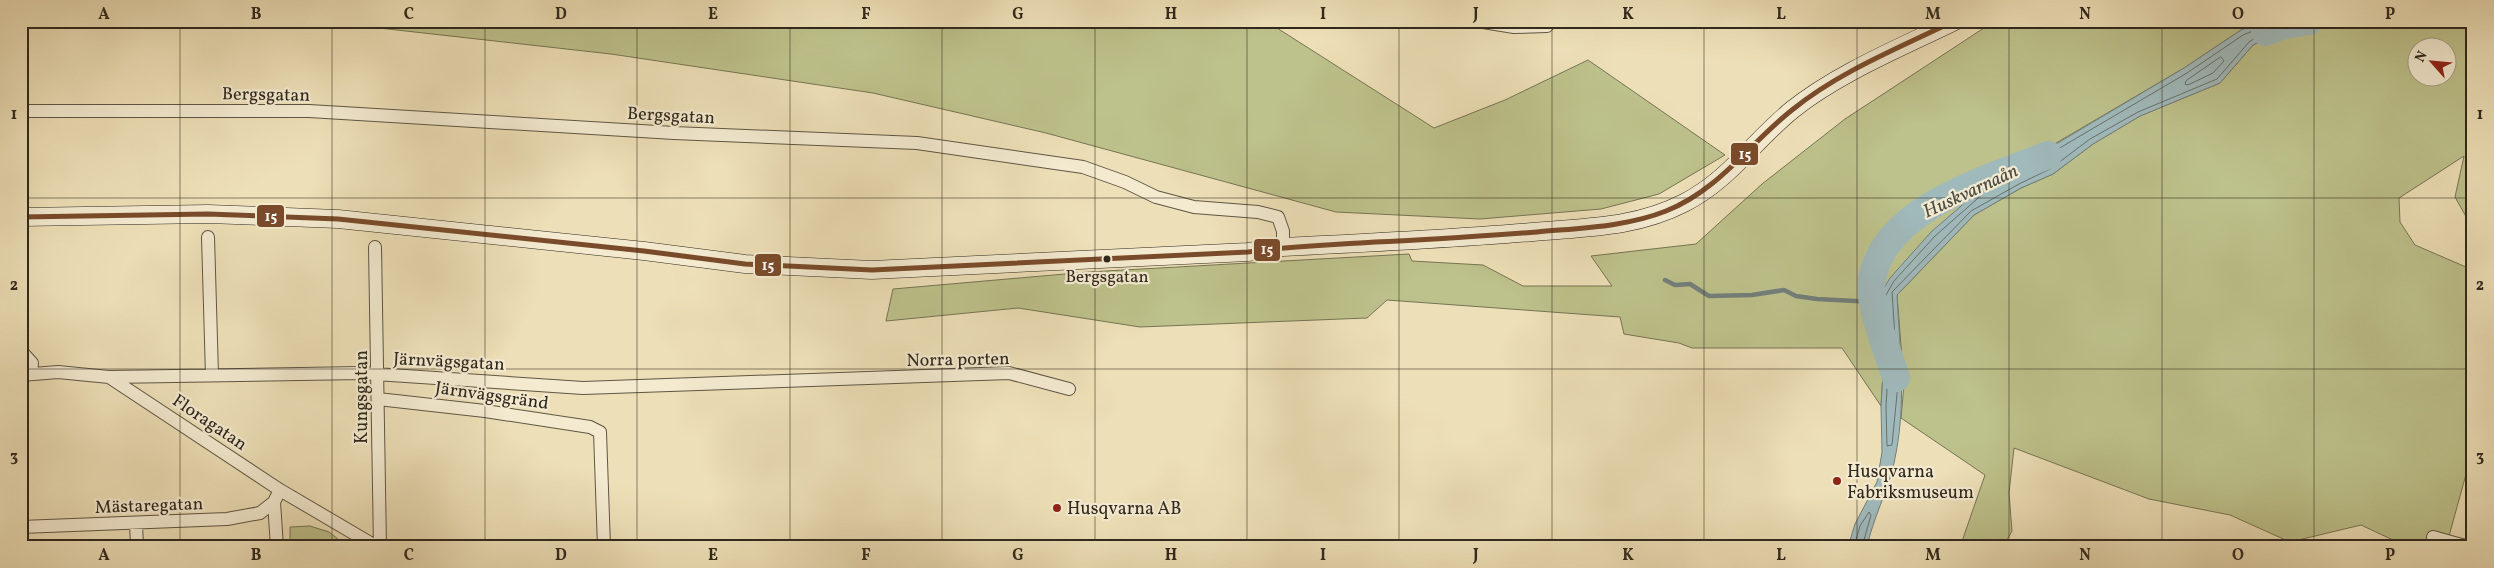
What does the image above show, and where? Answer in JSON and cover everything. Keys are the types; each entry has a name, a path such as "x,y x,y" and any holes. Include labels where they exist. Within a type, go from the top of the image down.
{"main road":[{"path":"21,217 208,214 338,219 644,251 745,264 872,270 1220,254 1283,247 1506,234 1637,222 1685,203 1716,184 1791,110 1826,85 1955,21"}],"street":[{"path":"1477,21 1514,27 1549,24"},
{"name":"Bergsgatan","path":"21,111 309,111 674,133 917,143 1083,166 1125,182 1156,197 1194,207 1258,212 1278,217 1283,231 1283,247"},
{"path":"208,238 212,375"},
{"name":"Kungsgatan","path":"375,247 379,376 379,547"},
{"path":"21,351 32,363 26,374"},
{"name":"Järnvägsgatan","path":"26,374 58,372 109,377 361,373 379,376 476,379 583,388 875,379"},
{"name":"Norra porten","path":"875,379 1009,373 1069,389"},
{"name":"Floragatan","path":"109,377 280,490"},
{"name":"Järnvägsgränd","path":"378,399 485,410 590,427 600,432 604,547"},
{"path":"278,547 274,502 280,490"},
{"name":"Kungsgatan","path":"280,490 379,547"},
{"name":"Mästaregatan","path":"21,527 226,519 260,513 274,502"},
{"path":"136,523 137,547"},
{"path":"2432,537 2469,547"}],"green space":[{"path":"179,21 1266,21 1434,128 1505,100 1588,60 1725,155 1659,194 1601,209 1480,219 1336,212 1046,133 873,93 611,54 361,26"},
{"path":"1990,21 2263,21 2241,30 2184,68 2051,146 1876,301 1885,341 1881,406 1842,348 1692,348 1679,343 1624,334 1620,317 1387,300 1367,318 1140,327 1018,308 886,321 893,289 1088,272 1409,254 1412,261 1483,265 1523,286 1612,286 1591,256 1696,244 1762,184 1845,119 1990,24"},
{"path":"2303,21 2473,21 2473,229 2455,197 2464,156 2399,198 2400,222 2415,245 2473,270 2473,438 2468,467 2446,547 2408,547 2361,525 2290,542 2230,515 2149,499 2014,448 2009,493 2012,531 2003,547 1960,547 1985,475 1901,418 1904,384 1897,295 1974,215 2021,188 2053,174 2093,144 2140,116 2220,83 2253,45"},
{"path":"310,526 329,532 348,547 290,547 290,527"}],"water":[{"name":"Huskvarnaån","path":"2263,21 2303,21 2253,45 2220,83 2140,116 2093,144 2053,174 2021,188 1974,215 1897,295 1901,359 1901,399 1898,441 1894,463 1867,547 1848,547 1855,524 1877,482 1882,452 1881,406 1885,341 1876,301 1890,278 1931,232 1982,188 2184,68 2241,30"}],"waterway":[{"name":"Huskvarnaån","path":"2265,32 2284,25 2309,21"},
{"name":"Huskvarnaån","path":"1896,378 1876,314 1871,289 1872,279 1881,254 1897,233 1918,214 1943,199 1997,174 2048,155"},
{"path":"1665,280 1675,285 1690,284 1709,296 1752,295 1784,290 1796,296 1817,299 1874,302"}],"transit line":[{"name":"15","path":"21,217 208,214 338,219 644,251 745,264 872,270 1248,252 1296,247 1586,228 1619,224 1651,216 1685,202 1718,179 1776,123 1810,96 1870,61 1954,21"}],"place":[{"name":"Bergsgatan","path":"1107,259"},
{"name":"Husqvarna Fabriksmuseum","path":"1837,481"},
{"name":"Husqvarna AB","path":"1057,508"}]}
